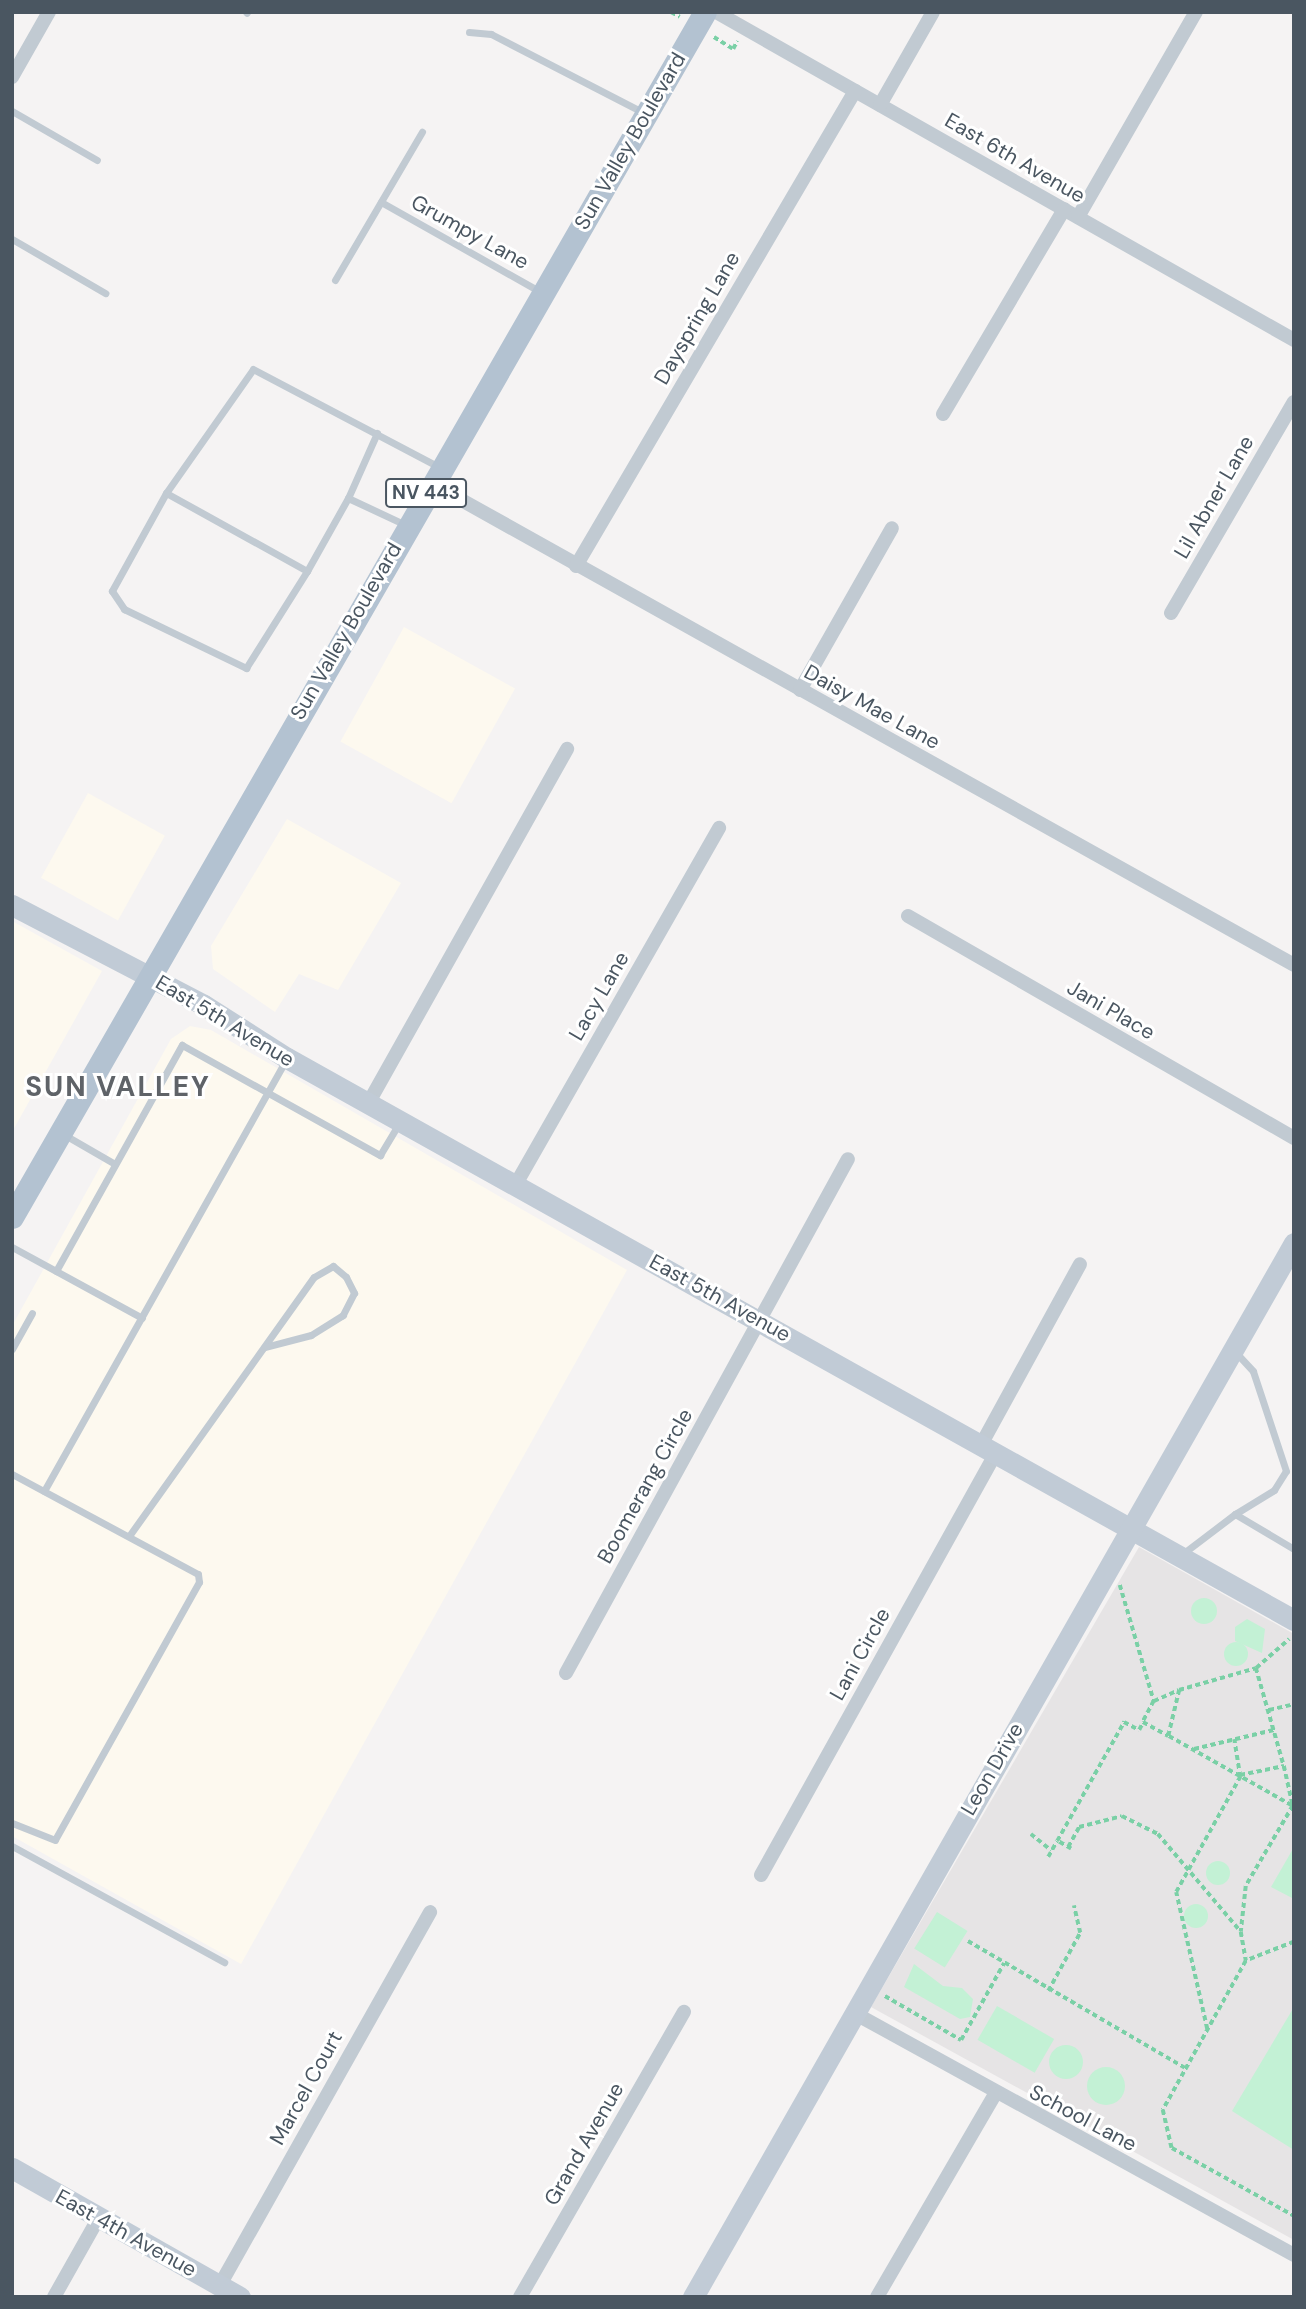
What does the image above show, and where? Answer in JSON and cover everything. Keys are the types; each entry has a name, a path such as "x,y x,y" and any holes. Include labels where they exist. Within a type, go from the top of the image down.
{"main road":[{"name":"Sun Valley Boulevard","path":"12,1217 146,974 705,12"}],"street":[{"path":"12,77 48,12"},
{"name":"East 6th Avenue","path":"716,12 1294,340"},
{"path":"880,105 933,12"},
{"path":"1078,217 1196,12"},
{"name":"Dayspring Lane","path":"576,566 855,91"},
{"path":"943,414 1064,209"},
{"name":"Lil Abner Lane","path":"1171,613 1294,402"},
{"name":"Daisy Mae Lane","path":"436,476 576,566 1294,965"},
{"path":"800,690 892,528"},
{"path":"369,1102 567,749"},
{"name":"Lacy Lane","path":"516,1184 719,828"},
{"name":"East 5th Avenue","path":"12,905 146,974 287,1058 402,1119 1294,1620"},
{"name":"Jani Place","path":"908,916 1294,1138"},
{"name":"Boomerang Circle","path":"566,1673 848,1159"},
{"name":"Leon Drive","path":"693,2297 1129,1527 1294,1243"},
{"name":"Lani Circle","path":"761,1875 989,1449 1080,1264"},
{"name":"Marcel Court","path":"219,2286 430,1912"},
{"name":"Grand Avenue","path":"520,2297 684,2012"},
{"name":"School Lane","path":"854,2013 995,2095 1294,2255"},
{"path":"877,2297 995,2095"},
{"name":"East 4th Avenue","path":"12,2168 240,2297"},
{"path":"54,2297 99,2217"}],"lane":[{"path":"470,32 491,34 646,114"},
{"path":"12,111 97,160"},
{"name":"Grumpy Lane","path":"335,280 422,132"},
{"name":"Grumpy Lane","path":"381,202 542,292"},
{"path":"12,239 105,293"},
{"path":"377,433 348,498 307,571 246,668 124,609 112,591 166,493 254,369 377,433 436,476"},
{"path":"166,493 307,571"},
{"path":"348,498 407,526"},
{"path":"56,1271 182,1045 380,1155 402,1119"},
{"path":"44,1491 287,1058"},
{"path":"59,1132 115,1164"},
{"path":"12,1247 142,1318"},
{"path":"129,1536 314,1278 333,1266 346,1277 354,1293 343,1315 311,1335 265,1347"},
{"path":"12,1349 33,1313"},
{"path":"1180,1556 1235,1514 1274,1490 1286,1471 1253,1371 1232,1349"},
{"path":"12,1474 198,1574 199,1582 55,1840 12,1823"},
{"path":"1235,1514 1294,1549"},
{"path":"12,1846 223,1962"}],"path":[{"path":"1123,1572 1118,1582 1154,1701"},
{"path":"1048,1857 1124,1722 1139,1730 1154,1701 1179,1690 1256,1668 1282,1651 1293,1632"},
{"path":"1256,1668 1293,1806 1246,1886 1241,1932 1246,1961 1163,2110 1172,2148 1294,2217"},
{"path":"1168,1736 1179,1690"},
{"path":"1268,1710 1294,1704"},
{"path":"1143,1723 1293,1806"},
{"path":"1192,1750 1274,1730"},
{"path":"1207,2031 1175,1903 1189,1867 1240,1776 1234,1739"},
{"path":"1240,1776 1284,1766"},
{"path":"1057,1841 1069,1848 1079,1827 1122,1816 1158,1834 1189,1867 1241,1932"},
{"path":"1031,1834 1051,1850"},
{"path":"1048,1991 1080,1933 1074,1906"},
{"path":"968,1941 1048,1991 1185,2068"},
{"path":"1246,1961 1294,1942"},
{"path":"882,1994 961,2040 1004,1963"}],"shaded area":[{"path":"404,627 515,689 452,803 340,742"},
{"path":"88,793 165,836 118,921 41,878"},
{"path":"287,819 401,883 338,990 299,974 275,1012 213,969 211,946"},
{"path":"12,921 102,971 12,1132"},
{"path":"190,1026 211,1030 627,1270 241,1964 12,1836 12,1326 171,1039"},
{"path":"1139,1547 1294,1634 1294,2240 871,2007"}],"green space":[{"path":"1204,1598 1213,1602 1217,1611 1213,1620 1204,1624 1195,1620 1191,1611 1195,1602"},
{"path":"1247,1619 1265,1629 1262,1653 1235,1641 1235,1627"},
{"path":"1236,1642 1244,1646 1248,1654 1244,1662 1236,1666 1228,1662 1224,1654 1228,1646"},
{"path":"1294,1847 1294,1899 1271,1887"},
{"path":"1218,1861 1229,1868 1230,1873 1223,1884 1218,1885 1207,1878 1206,1873 1213,1862"},
{"path":"1196,1904 1207,1911 1208,1916 1201,1927 1196,1928 1185,1921 1184,1916 1191,1905"},
{"path":"937,1912 968,1931 945,1968 914,1948"},
{"path":"914,1964 943,1986 962,1988 973,1999 970,2017 960,2019 904,1987"},
{"path":"997,2006 1054,2039 1035,2073 978,2040"},
{"path":"1294,2007 1294,2150 1232,2111"},
{"path":"1066,2045 1078,2050 1083,2062 1078,2074 1066,2079 1054,2074 1049,2062 1054,2050"},
{"path":"1106,2067 1120,2072 1125,2086 1120,2100 1106,2105 1092,2100 1087,2086 1092,2072"}],"district":[{"name":"SUN VALLEY","path":"118,1087"}]}
